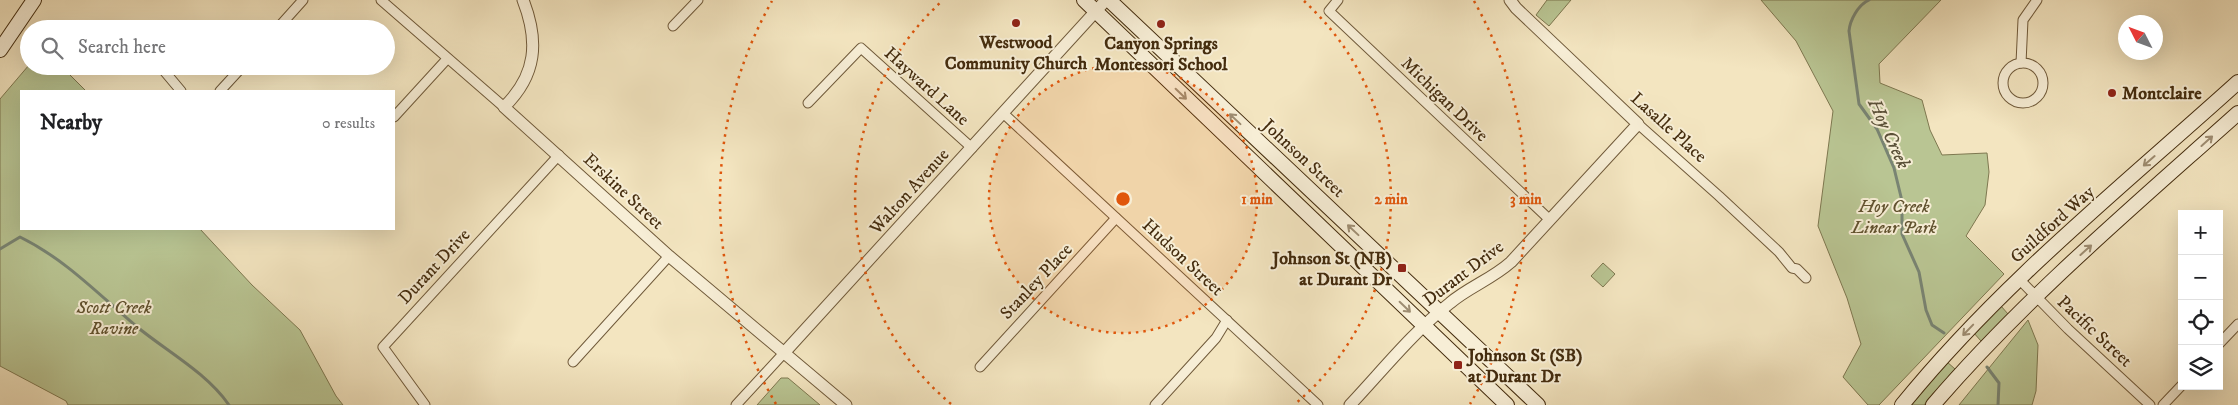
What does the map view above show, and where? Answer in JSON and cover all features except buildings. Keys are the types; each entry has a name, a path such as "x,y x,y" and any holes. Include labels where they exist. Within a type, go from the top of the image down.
{"main road":[{"path":"20,20 34,0"},
{"path":"1084,0 1507,405"},
{"name":"Johnson Street","path":"1108,0 1538,405"},
{"path":"0,50 20,21"},
{"name":"Guildford Way","path":"1902,405 1960,339 2019,280 2238,82"},
{"path":"1933,405 2034,296 2238,113"}],"street":[{"path":"285,20 303,0"},
{"name":"Erskine Street","path":"381,0 559,155 669,256 783,354 800,365 846,405"},
{"path":"504,107 520,89 532,63 534,50 532,32 523,0"},
{"path":"673,26 698,0"},
{"name":"Walton Avenue","path":"736,405 1108,0"},
{"name":"Michigan Drive","path":"1338,0 1329,10 1550,220"},
{"name":"Lasalle Place","path":"1510,0 1516,8 1638,124 1779,252 1792,268 1797,269 1806,278"},
{"path":"2021,63 2022,23 2035,1"},
{"name":"Hayward Lane","path":"808,103 861,48 972,148"},
{"path":"395,116 447,59"},
{"path":"2021,63 2035,68 2043,80 2042,90 2038,97 2025,103 2010,99 2003,86 2008,70 2014,65 2021,63"},
{"path":"168,75 180,90"},
{"path":"221,90 235,75"},
{"name":"Hudson Street","path":"1003,113 1318,405"},
{"name":"Durant Drive","path":"1350,405 1439,312 1462,294 1499,273 1638,124"},
{"name":"Durant Drive","path":"425,405 383,347 559,155"},
{"name":"Stanley Place","path":"980,367 1116,218"},
{"path":"573,362 669,256"},
{"name":"Pacific Street","path":"2019,280 2150,405"},
{"path":"1155,405 1216,338 1227,320"},
{"path":"2223,340 2238,324"},
{"path":"2163,405 2178,389"}],"green space":[{"path":"1547,0 1571,0 1549,26 1536,15"},
{"name":"Hoy Creek Linear Park","path":"1761,0 1941,0 1879,64 1880,83 1922,100 1930,130 1942,155 1987,153 1989,172 1985,205 1966,236 2004,274 1879,405 1868,405 1843,377 1861,344 1847,298 1818,226 1833,111 1796,41"},
{"name":"Scott Creek Ravine","path":"20,75 70,75 85,90 20,90 20,230 201,230 252,285 300,330 336,396 343,405 68,405 66,401 0,366 0,99"},
{"path":"1603,263 1615,274 1603,287 1591,276"},
{"path":"2001,306 2008,314 1981,341 1973,332"},
{"path":"2028,320 2038,345 2036,391 2032,405 1959,405"},
{"path":"1946,361 1955,369 1924,405 1909,405"},
{"path":"781,378 788,378 820,405 757,405"}],"waterway":[{"name":"Hoy Creek","path":"1869,0 1861,5 1855,13 1849,31 1859,104 1877,129 1894,168 1902,201 1902,234 1919,272 1926,310 1932,325 1944,333"},
{"path":"0,249 20,237 52,256 81,278 136,326 209,382 229,405"},
{"name":"Hoy Creek","path":"1987,367 1999,383 1998,405"}],"place":[{"name":"Westwood Community Church","path":"1016,23"},
{"name":"Canyon Springs Montessori School","path":"1161,24"},
{"name":"Montclaire","path":"2112,93"},
{"name":"Johnson St (NB) at Durant Dr","path":"1402,268"},
{"name":"Johnson St (SB) at Durant Dr","path":"1458,365"}]}
